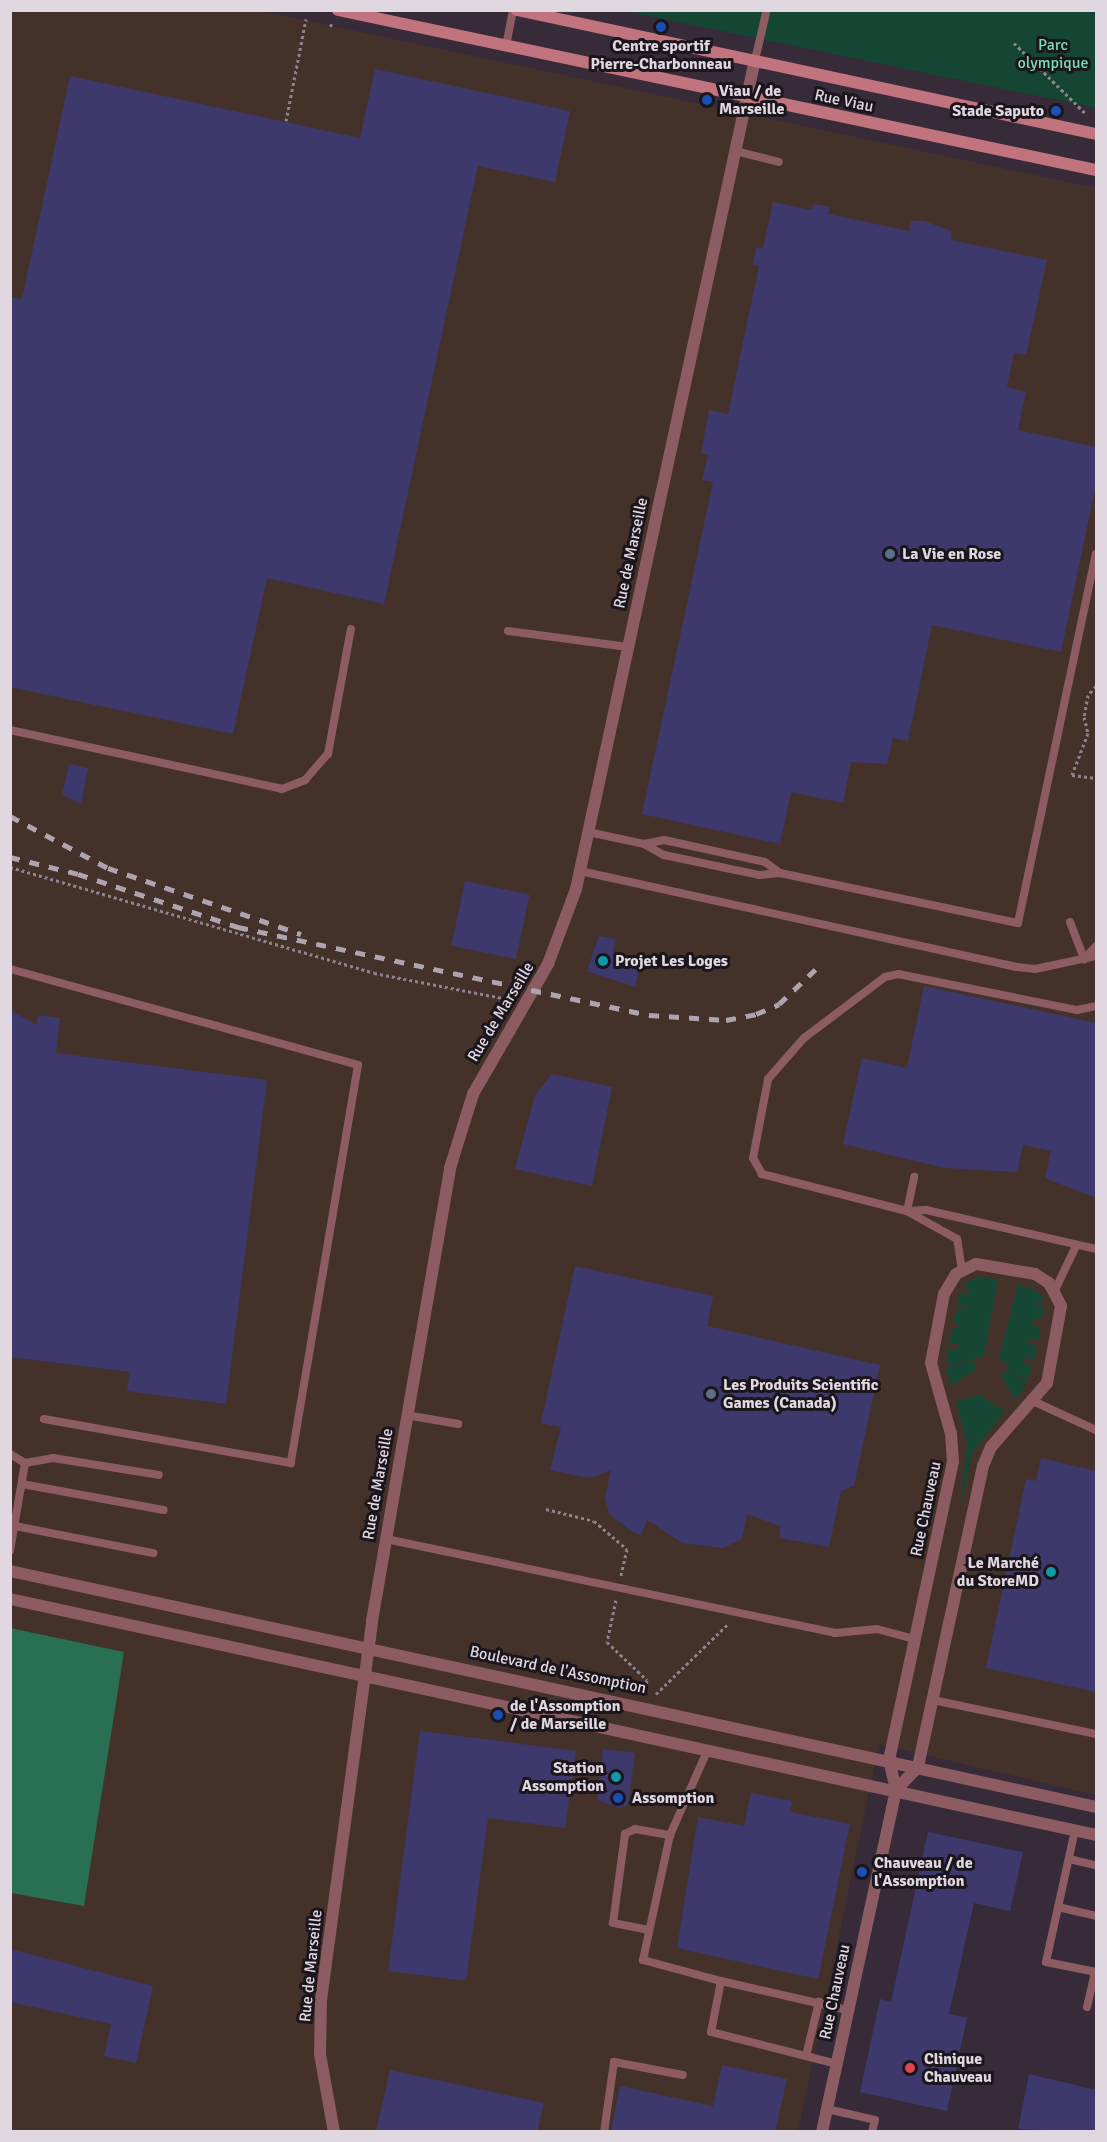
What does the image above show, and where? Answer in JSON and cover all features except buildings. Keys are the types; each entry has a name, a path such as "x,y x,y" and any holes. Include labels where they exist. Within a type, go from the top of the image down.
{"main road":[{"name":"Rue Viau","path":"338,10 1096,170"},
{"name":"Rue Viau","path":"515,10 1096,134"}],"street":[{"name":"Rue de Marseille","path":"334,2132 320,2054 321,2000 369,1646 406,1415 455,1144 493,1052 527,1002 559,940 580,871 754,60"},
{"path":"896,1790 918,1767 983,1466 991,1448 1035,1402 1047,1383 1060,1324 1055,1290 1035,1274 984,1264 962,1270"},
{"name":"Rue Chauveau","path":"822,2132 896,1790 889,1760 954,1453 931,1353 944,1294 962,1270"},
{"name":"Boulevard de l'Assomption","path":"10,1571 369,1646 1096,1807"},
{"path":"10,1599 365,1673 1096,1834"}],"lane":[{"path":"506,46 515,10"},
{"path":"754,60 765,13"},
{"path":"735,151 779,162"},
{"path":"588,832 644,844 664,855 750,873 780,873 1018,923 1096,554"},
{"path":"10,730 282,789 304,780 328,754 351,629"},
{"path":"508,631 628,647"},
{"path":"644,844 664,840 765,862 780,873"},
{"path":"580,871 1017,967 1096,956"},
{"path":"1070,922 1084,958"},
{"path":"1084,958 1096,946"},
{"path":"10,969 358,1065 291,1463 44,1419"},
{"path":"962,1270 957,1239 907,1211 762,1174 753,1158 768,1079 783,1058 867,990 898,974 1077,1010 1096,1006"},
{"path":"907,1211 914,1177"},
{"path":"907,1211 926,1210 1096,1249"},
{"path":"1055,1290 1076,1246"},
{"path":"1035,1402 1096,1430"},
{"path":"406,1415 458,1424"},
{"path":"10,1454 25,1463 53,1458 159,1475"},
{"path":"10,1551 15,1526 15,1498 22,1484 25,1463"},
{"path":"22,1484 164,1510"},
{"path":"15,1526 153,1553"},
{"path":"386,1539 835,1633 877,1629 915,1639"},
{"path":"933,1700 1096,1734"},
{"path":"708,1749 670,1834 643,1960 721,1981 848,2010"},
{"path":"649,1930 613,1923 625,1834 635,1829 670,1834"},
{"path":"1075,1830 1046,1962 1096,1972 1087,2007"},
{"path":"1069,1859 1096,1865"},
{"path":"1058,1907 1096,1916"},
{"path":"721,1981 711,2032 837,2064"},
{"path":"806,2056 819,2002"},
{"path":"604,2132 614,2062 683,2075"},
{"path":"827,2109 874,2120 872,2132"}],"path":[{"path":"286,121 306,19"},
{"path":"1014,43 1086,114"},
{"path":"1096,686 1088,695 1084,717 1088,733 1072,775 1096,778"},
{"path":"10,867 374,974 527,1002"},
{"path":"546,1509 594,1521 627,1549 621,1576"},
{"path":"617,1599 607,1642 647,1680 644,1694"},
{"path":"656,1694 730,1622"}],"shaded area":[{"path":"11,11 261,11 1096,188 1096,1795 879,1744 798,2131 11,2132"}],"green space":[{"name":"Parc olympique","path":"624,11 1096,11 1096,108"},
{"path":"980,1276 998,1280 984,1356 948,1366 948,1348 958,1349 959,1344 949,1343 952,1329 963,1326 953,1323 956,1310 968,1306 957,1305 960,1293 971,1294 963,1284"},
{"path":"1018,1284 1037,1291 1045,1301 1033,1304 1044,1307 1044,1317 1033,1320 1032,1325 1041,1327 1038,1340 1029,1339 1028,1344 1037,1346 1034,1359 1024,1358 1024,1363 1033,1365 1026,1382 999,1359"},
{"path":"973,1360 976,1369 951,1386 946,1368"},
{"path":"1008,1368 1027,1385 1015,1399 1001,1375"},
{"path":"980,1395 1005,1411 973,1452 959,1510 967,1444 956,1401"},
{"path":"10,1628 124,1652 84,1906 11,1893"}],"railway":[{"path":"10,816 108,868 301,934"},
{"path":"10,857 78,874 238,927 649,1015 726,1020 756,1014 779,1004 822,963"}],"place":[{"name":"Centre sportif Pierre-Charbonneau","path":"661,27"},
{"name":"Viau / de Marseille","path":"707,100"},
{"name":"Stade Saputo","path":"1056,111"},
{"name":"La Vie en Rose","path":"890,554"},
{"name":"Projet Les Loges","path":"603,961"},
{"name":"Les Produits Scientific Games (Canada)","path":"711,1394"},
{"name":"Le Marché du StoreMD","path":"1051,1572"},
{"name":"de l'Assomption / de Marseille","path":"498,1715"},
{"name":"Station Assomption","path":"616,1777"},
{"name":"Assomption","path":"618,1798"},
{"name":"Chauveau / de l'Assomption","path":"862,1872"},
{"name":"Clinique Chauveau","path":"910,2068"}]}
